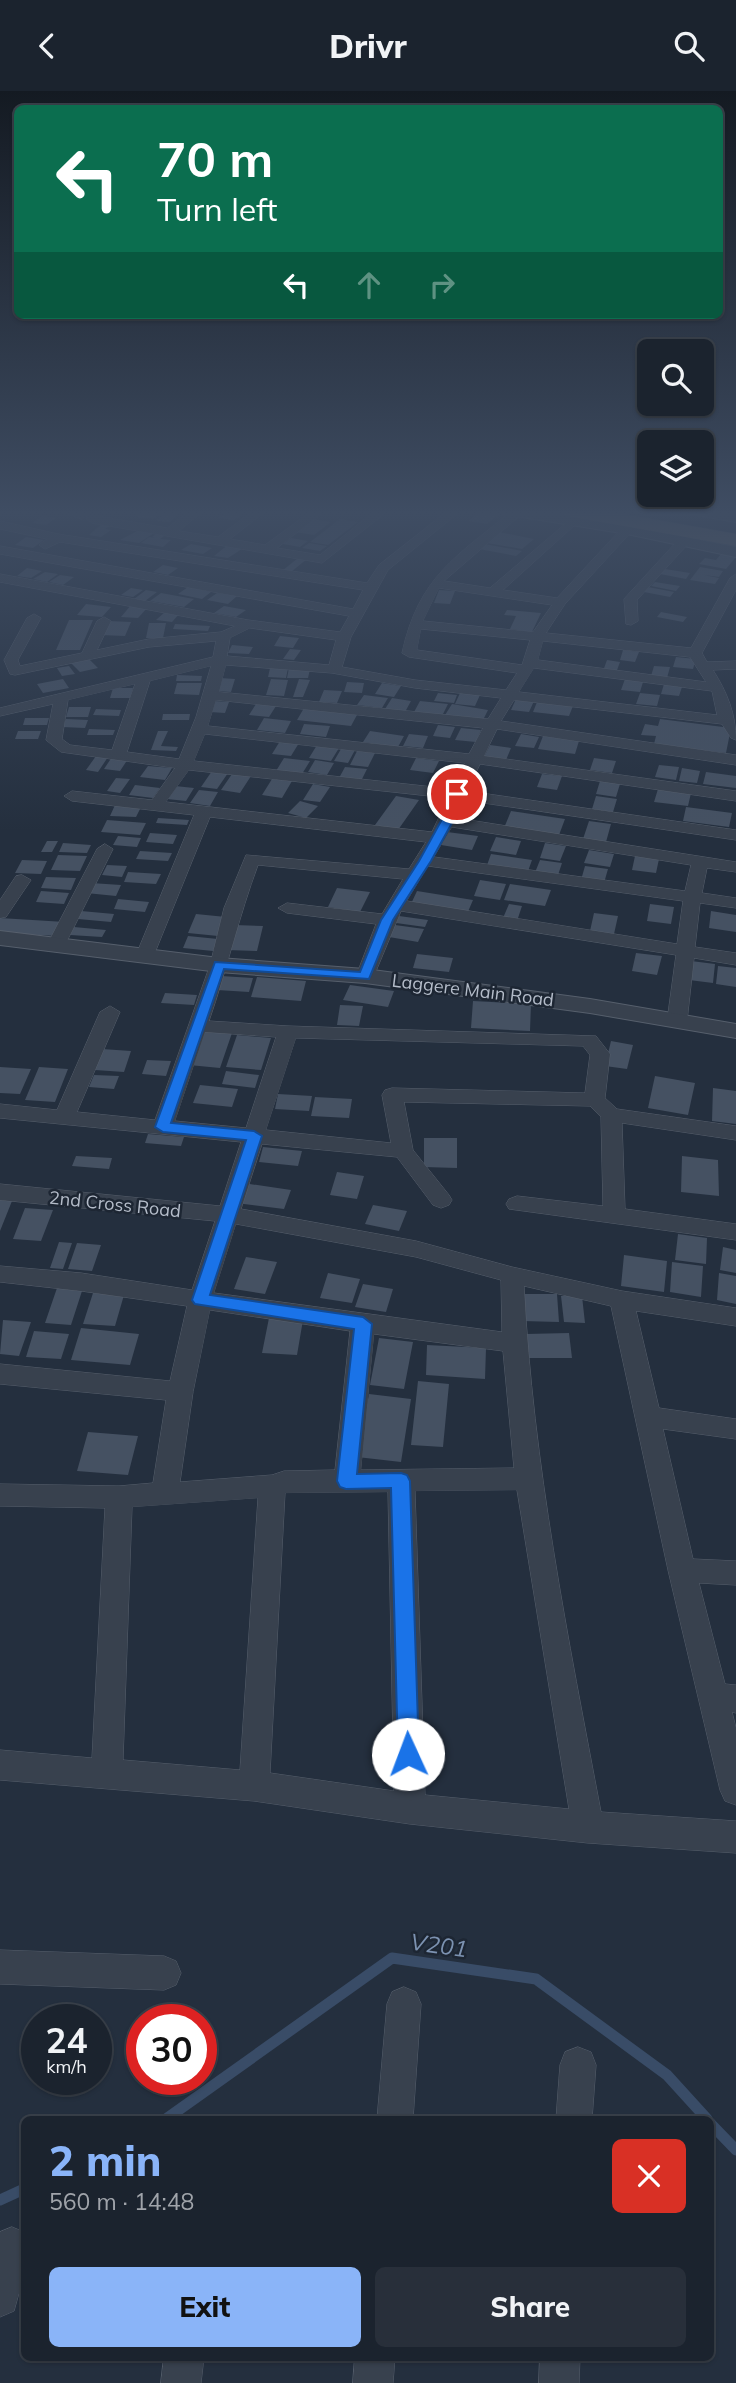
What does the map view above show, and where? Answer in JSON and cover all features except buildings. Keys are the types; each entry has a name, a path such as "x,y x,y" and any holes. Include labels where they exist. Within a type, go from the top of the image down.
{"street":[{"path":"210,617 344,637"},
{"path":"332,669 336,665 344,637 356,617"},
{"path":"419,617 409,653 736,694"},
{"path":"365,976 392,913 447,821 457,794 492,724 527,667 538,635 549,617"},
{"path":"631,617 631,621"},
{"path":"695,653 715,617"},
{"path":"34,618 11,660 15,671 149,643 224,636 248,624"},
{"path":"88,655 104,621"},
{"path":"415,624 695,653"},
{"path":"157,804 184,764 220,660 224,636"},
{"path":"695,653 717,690 733,727"},
{"path":"0,712 220,660 332,669 415,684 510,694 733,727"},
{"path":"703,666 736,666"},
{"path":"118,755 144,678"},
{"path":"209,695 492,724 736,760"},
{"path":"61,698 54,740 66,749 248,773 457,794 736,835"},
{"path":"197,729 475,759 736,796"},
{"path":"72,796 437,838"},
{"path":"145,955 204,811"},
{"path":"447,821 736,867"},
{"path":"56,945 105,849"},
{"path":"163,1127 219,965 233,908 252,859 421,868 736,903"},
{"path":"677,1021 692,897 700,862"},
{"path":"0,913 22,880"},
{"path":"287,908 392,913 736,959"},
{"name":"Laggere Main Road","path":"0,938 219,965 365,976 590,1006 736,1031"},
{"path":"64,1117 110,1012"},
{"path":"197,1025 288,1032 589,1040 600,1054 614,1215"},
{"path":"165,1495 180,1392 200,1300 288,1032"},
{"path":"441,1200 403,1151 392,1095 603,1108 736,1133"},
{"path":"0,1111 403,1151"},
{"name":"2nd Cross Road","path":"0,1192 229,1215 416,1249 512,1275 622,1300 736,1317"},
{"path":"517,1204 736,1233"},
{"path":"0,1274 81,1282 363,1324 513,1343"},
{"path":"512,1275 513,1343 527,1479 589,1827"},
{"path":"622,1300 682,1570 724,1698 736,1790"},
{"path":"346,1481 363,1324"},
{"path":"0,1374 180,1392"},
{"path":"646,1416 736,1429"},
{"path":"1,1497 165,1495 272,1486 284,1482 527,1479"},
{"path":"401,1481 410,1809"},
{"path":"254,1786 272,1486"},
{"path":"107,1775 119,1497"},
{"path":"682,1570 736,1573"},
{"path":"0,1765 254,1786 410,1809 589,1827 736,1837"},
{"path":"0,1967 164,1973"},
{"path":"395,2116 404,2004"},
{"path":"575,2116 578,2065"},
{"path":"0,2297 12,2246"},
{"path":"181,2383 184,2361"},
{"path":"373,2383 375,2361"},
{"path":"559,2383 560,2361"}],"waterway":[{"name":"V201","path":"170,2116 392,1958 536,1979 667,2075 704,2116"},
{"name":"V201","path":"714,2127 736,2150"},
{"name":"V201","path":"0,2200 21,2190"}],"route":[{"path":"408,1754 401,1481 346,1481 363,1324 200,1300 254,1136 163,1127 219,965 365,976 387,920 425,861 447,821 457,794"}]}
